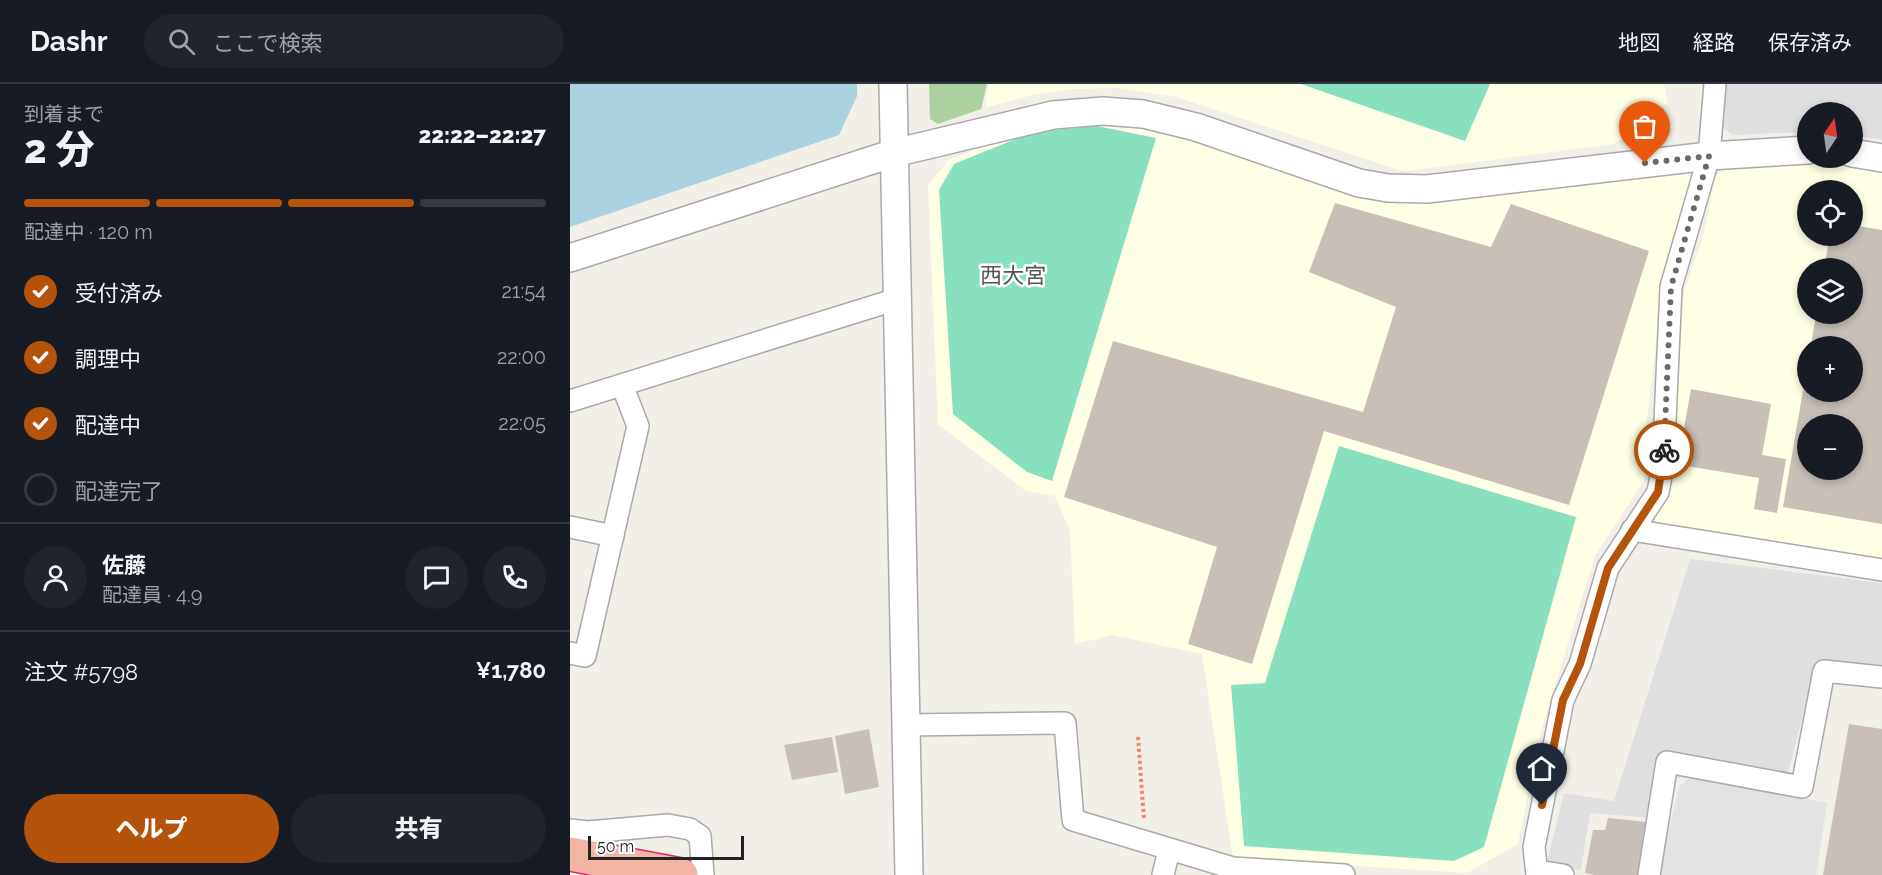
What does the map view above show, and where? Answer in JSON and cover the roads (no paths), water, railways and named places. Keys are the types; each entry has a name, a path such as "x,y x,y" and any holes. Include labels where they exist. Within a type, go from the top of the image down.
{"highway":[{"path":"570,854 681,875"}],"street":[{"path":"893,84 909,875"},
{"path":"1563,875 1537,873 1534,847 1563,700 1580,664 1608,568 1658,492 1663,466 1671,287 1709,156 1715,84"},
{"path":"570,258 894,153 1053,115 1103,111 1143,114 1196,127 1359,183 1388,188 1427,189 1709,156 1797,151"},
{"path":"1863,155 1882,158"},
{"path":"570,400 897,299"},
{"path":"570,653 585,656 638,426 622,385"},
{"path":"570,527 613,536"},
{"path":"1632,530 1882,570"},
{"path":"1649,875 1667,762 1802,787 1824,670 1882,677"},
{"path":"906,725 1065,723 1073,820 1233,868 1344,875"},
{"path":"570,831 588,832 668,825 690,829 700,837 704,875"},
{"path":"1163,875 1169,850"}],"water":[{"path":"570,84 857,84 857,96 839,135 570,227"}],"district":[{"name":"西大宮","path":"1013,275"}]}
